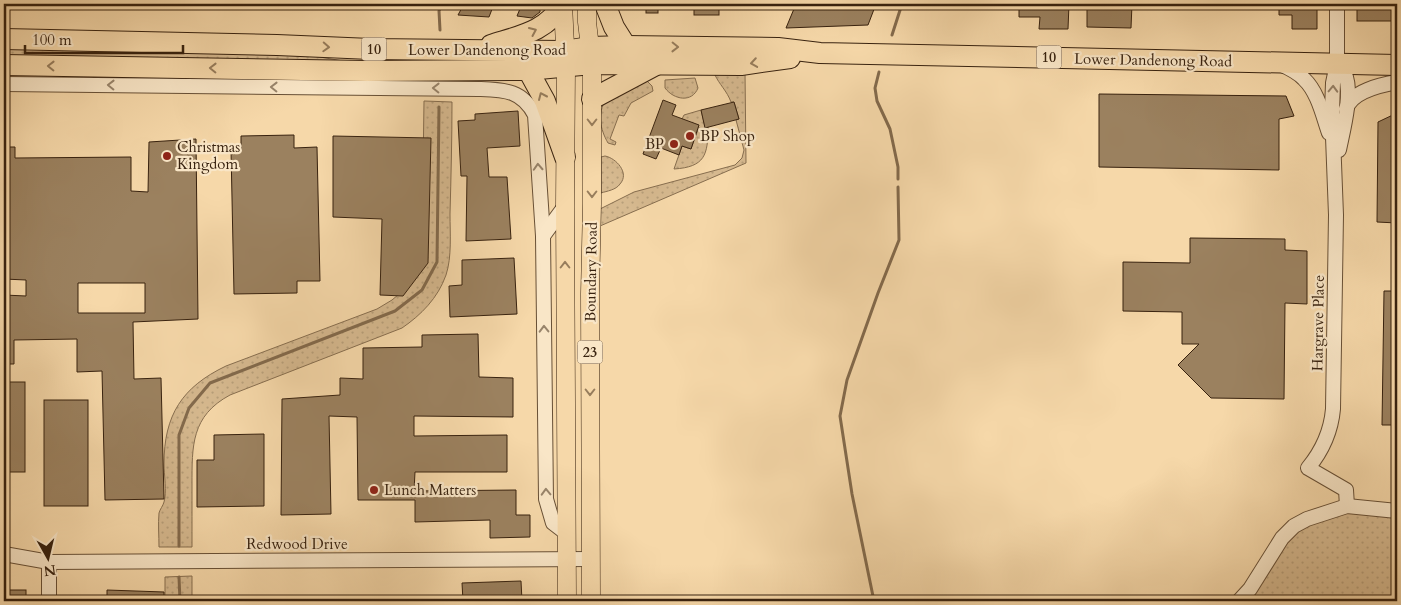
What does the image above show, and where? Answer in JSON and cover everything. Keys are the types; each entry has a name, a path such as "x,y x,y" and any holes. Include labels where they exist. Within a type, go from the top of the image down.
{"highway":[{"path":"470,51 529,33 544,26 563,4"},
{"path":"605,4 614,27 626,46"},
{"name":"Lower Dandenong Road","path":"4,39 470,51 565,59"},
{"name":"Lower Dandenong Road","path":"4,65 367,70 528,70 565,59 591,55 626,46 778,48 820,53 1397,65"},
{"name":"Lower Dandenong Road","path":"591,55 658,65 740,66 820,53"},
{"path":"592,99 658,65"},
{"path":"528,70 545,101 565,156"}],"main road":[{"name":"Boundary Road","path":"563,4 565,59 565,599"},
{"name":"Boundary Road","path":"587,4 592,99 590,294 592,601"}],"street":[{"path":"1337,4 1337,64"},
{"path":"1278,63 1298,74 1310,85 1333,146"},
{"name":"Hargrave Place","path":"1335,173 1346,110 1347,81 1337,64"},
{"name":"Hargrave Place","path":"1337,64 1333,83 1335,173 1332,414 1323,444 1318,455 1308,468 1346,490 1347,506"},
{"name":"Lower Dandenong Road","path":"462,89 488,70"},
{"path":"1346,110 1351,100 1362,93 1397,82"},
{"path":"4,84 497,90 519,95 529,103 535,115 542,236 546,499 553,523 566,534"},
{"path":"542,236 564,206"},
{"path":"1238,601 1250,589 1282,538 1294,526 1307,519 1347,506 1397,511"},
{"name":"Redwood Drive","path":"4,554 49,562 591,559"},
{"path":"49,562 49,601"}],"shaded area":[{"path":"4,47 291,52 343,61 4,62"},
{"path":"745,71 746,163 600,226 600,209 634,192 735,165 742,158 744,150 736,120 739,119 734,102 731,102 715,75"},
{"path":"695,78 698,88 692,96 687,98 673,95 665,88 665,80"},
{"path":"647,81 652,86 653,91 631,103 624,116 619,115 610,139 616,142 615,145 608,143 601,121 601,110 606,99"},
{"path":"424,101 452,102 450,253 443,283 434,298 422,312 402,328 230,395 217,403 201,422 196,433 192,457 192,547 159,547 159,513 165,498 164,464 167,431 178,404 187,393 211,374 226,366 377,309 405,289 422,240"},
{"path":"701,110 705,127 708,127 707,145 703,158 692,166 674,169 682,146 691,149 699,127 682,119 684,115"},
{"path":"605,156 617,163 623,171 623,180 616,188 601,193 601,157"},
{"path":"1356,510 1397,516 1397,601 1245,601 1277,552 1301,524"},
{"path":"192,576 192,601 165,601 165,577"}],"building":[{"path":"464,4 494,4 489,17 458,15"},
{"path":"522,4 540,4 540,12 532,18 517,16"},
{"path":"646,4 658,4 658,13 646,13"},
{"path":"694,4 719,4 719,15 694,15"},
{"path":"796,4 876,4 868,25 786,28"},
{"path":"1019,4 1069,4 1068,29 1039,29 1040,17 1019,17"},
{"path":"1087,4 1132,4 1131,28 1087,27"},
{"path":"1279,4 1317,4 1317,29 1292,29 1292,15 1279,15"},
{"path":"1357,4 1397,4 1397,21 1357,21"},
{"path":"1099,94 1286,96 1294,116 1279,119 1279,170 1099,167"},
{"path":"663,100 676,105 672,115 699,125 691,149 682,146 679,155 661,148 656,159 643,154"},
{"path":"734,102 739,119 705,128 701,110"},
{"path":"518,111 520,146 487,148 489,177 507,177 511,239 466,241 467,176 461,176 458,121 475,120 475,114"},
{"path":"1397,113 1397,223 1377,222 1378,122"},
{"path":"294,135 294,148 317,147 320,281 297,281 297,293 234,294 231,150 241,150 241,136"},
{"path":"333,136 431,138 428,263 403,296 380,295 382,219 333,217"},
{"path":"196,139 198,319 133,322 134,379 161,378 164,499 105,500 102,371 77,372 77,339 14,340 14,364 4,364 4,295 26,296 26,280 4,279 4,147 15,147 15,158 131,157 131,191 148,192 149,142","holes":["78,283 145,283 145,313 78,313"]},
{"path":"1190,238 1285,239 1285,250 1307,251 1307,304 1285,303 1284,399 1211,398 1178,365 1199,344 1182,344 1182,312 1123,311 1123,262 1190,263"},
{"path":"514,258 517,314 450,317 449,286 462,285 462,260"},
{"path":"1384,291 1397,291 1397,425 1382,425"},
{"path":"478,334 479,377 513,378 513,417 414,416 414,436 507,435 507,472 415,472 414,491 516,490 516,515 530,515 530,537 490,538 490,520 415,522 415,500 358,500 357,417 329,416 331,514 281,515 282,399 340,395 340,378 363,379 363,348 422,347 422,335"},
{"path":"4,382 25,382 25,472 4,472"},
{"path":"44,400 88,400 88,506 44,506"},
{"path":"264,434 264,506 197,507 197,460 214,460 214,435"},
{"path":"521,581 522,601 463,601 462,583"},
{"path":"4,590 26,590 26,601 4,601"},
{"path":"107,590 164,592 164,601 107,601"}],"waterway":[{"path":"440,30 439,11 442,4"},
{"path":"892,35 902,4"},
{"path":"879,72 875,88 877,101 890,129 898,167 898,179"},
{"path":"179,546 179,435 189,408 210,383 395,311 422,290 437,262 439,107"},
{"path":"874,601 852,494 840,416 847,380 899,240 898,187"},
{"path":"179,577 180,601"}],"place":[{"name":"BP Shop","path":"690,136"},
{"name":"BP","path":"674,144"},
{"name":"Christmas Kingdom","path":"167,156"},
{"name":"Lunch Matters","path":"374,490"}]}
